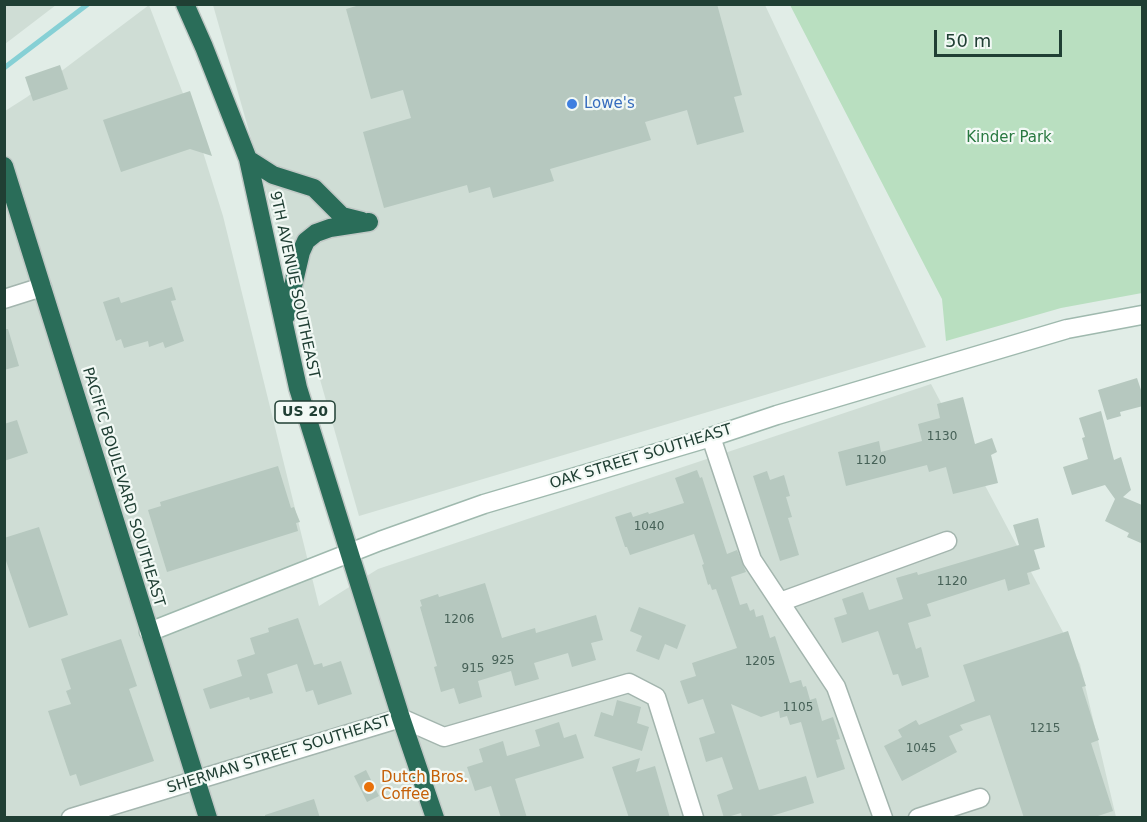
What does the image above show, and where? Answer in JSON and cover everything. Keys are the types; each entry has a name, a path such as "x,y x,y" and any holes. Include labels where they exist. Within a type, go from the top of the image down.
{"highway":[{"name":"9TH AVENUE SOUTHEAST","path":"185,4 248,159 298,388 401,718 435,818"},
{"path":"248,159 273,175 314,188 342,216 369,222 330,228 316,233 306,241 301,252 285,324"},
{"name":"PACIFIC BOULEVARD SOUTHEAST","path":"4,166 208,818"}],"street":[{"path":"4,299 42,287"},
{"name":"OAK STREET SOUTHEAST","path":"149,632 350,552 484,504 711,437 777,414 1066,329 1142,316"},
{"path":"711,437 752,560 836,687 883,818"},
{"path":"780,602 947,541"},
{"name":"SHERMAN STREET SOUTHEAST","path":"71,818 401,718 444,737 629,683 656,697 694,818"},
{"path":"918,818 980,798"}],"shaded area":[{"path":"5,4 56,4 56,5 5,44"},
{"path":"149,5 192,117 223,216 319,606 378,569 931,384 1080,664 1116,817 5,818 5,111"},
{"path":"213,5 765,5 926,347 359,516"}],"green space":[{"name":"Kinder Park","path":"790,5 1142,5 1142,293 1061,308 946,341 942,299"}],"building":[{"name":"Lowe's","path":"363,4 717,4 742,95 734,97 744,132 697,145 687,110 645,122 651,140 550,169 554,181 493,198 490,187 469,193 467,185 384,208 363,132 411,118 403,90 371,99 346,9"},
{"path":"60,65 68,89 33,101 25,77"},
{"path":"190,91 212,156 190,149 121,172 103,120"},
{"path":"172,287 176,300 171,301 184,341 165,348 163,342 149,347 148,341 124,348 121,339 116,341 103,302 119,297 121,303"},
{"path":"4,329 8,329 19,366 4,370"},
{"path":"1137,378 1143,396 1143,406 1120,412 1121,416 1107,420 1098,390"},
{"path":"963,397 975,444 992,438 997,452 991,455 998,483 953,494 946,467 929,472 927,465 846,486 838,452 879,441 881,452 922,441 918,424 940,418 937,404"},
{"path":"1101,411 1114,460 1121,457 1131,490 1123,497 1142,505 1143,503 1143,544 1127,537 1129,533 1105,521 1115,499 1105,485 1072,495 1063,467 1088,459 1079,418"},
{"path":"17,420 28,453 4,461 4,424"},
{"path":"278,466 291,508 294,507 300,522 296,523 298,531 167,572 148,510 161,506 160,502"},
{"path":"697,470 700,478 702,477 727,554 737,550 746,572 731,577 740,605 747,603 750,611 754,609 756,617 763,615 770,638 775,636 790,683 801,680 803,687 806,686 810,700 816,698 822,721 833,717 840,739 836,740 845,769 817,778 801,722 790,725 787,716 780,718 779,711 761,717 731,704 759,790 806,776 814,803 765,818 742,818 741,813 724,818 717,795 733,789 722,757 706,762 699,738 715,733 703,699 688,704 680,681 696,676 692,663 737,648 716,589 712,590 710,584 708,585 694,534 630,555 615,517 631,512 633,517 648,512 649,514 684,503 675,478"},
{"path":"767,471 770,480 784,475 790,496 786,497 792,517 788,518 799,555 780,561 753,476"},
{"path":"1038,518 1045,547 1034,550 1040,569 1027,573 1030,584 1008,591 1005,579 927,604 931,616 908,623 916,649 921,647 929,677 902,686 898,674 893,675 878,631 842,643 834,618 847,614 842,599 863,592 869,610 903,599 896,578 917,572 918,575 1019,545 1013,525"},
{"path":"39,527 68,615 29,628 4,555 4,538"},
{"path":"485,583 502,638 535,628 536,633 596,615 603,640 591,643 596,660 572,667 568,653 534,663 539,679 515,686 511,671 478,681 482,697 459,704 454,688 441,692 434,667 437,666 420,600 438,594 439,597"},
{"path":"639,607 686,625 677,649 665,644 659,660 636,651 642,636 630,631"},
{"path":"298,618 314,665 322,663 323,667 341,661 352,694 318,705 313,690 306,692 297,664 267,674 273,693 250,700 249,697 210,709 203,689 242,676 237,660 255,654 250,638 269,632 268,628"},
{"path":"1068,631 1086,686 1082,687 1099,740 1091,743 1113,811 1092,818 1024,818 990,715 960,725 963,730 949,736 957,752 902,781 884,746 902,737 898,730 916,720 919,725 975,701 963,665"},
{"path":"121,639 137,686 129,689 154,761 80,786 76,774 70,776 48,711 71,704 66,691 71,689 61,659"},
{"path":"617,700 641,707 637,723 649,727 642,751 594,736 601,712 613,716"},
{"path":"559,722 564,738 576,734 584,758 515,779 527,818 501,818 491,786 475,791 467,767 483,762 479,749 503,741 507,756 540,746 535,730"},
{"path":"640,758 636,772 655,766 670,818 629,818 612,767"},
{"name":"Dutch Bros. Coffee","path":"366,770 379,796 367,802 354,776"},
{"path":"314,799 320,818 265,818 265,815"}],"waterway":[{"path":"4,68 88,4"}],"place":[{"name":"Lowe's","path":"572,104"},
{"name":"Dutch Bros. Coffee","path":"369,787"}]}
